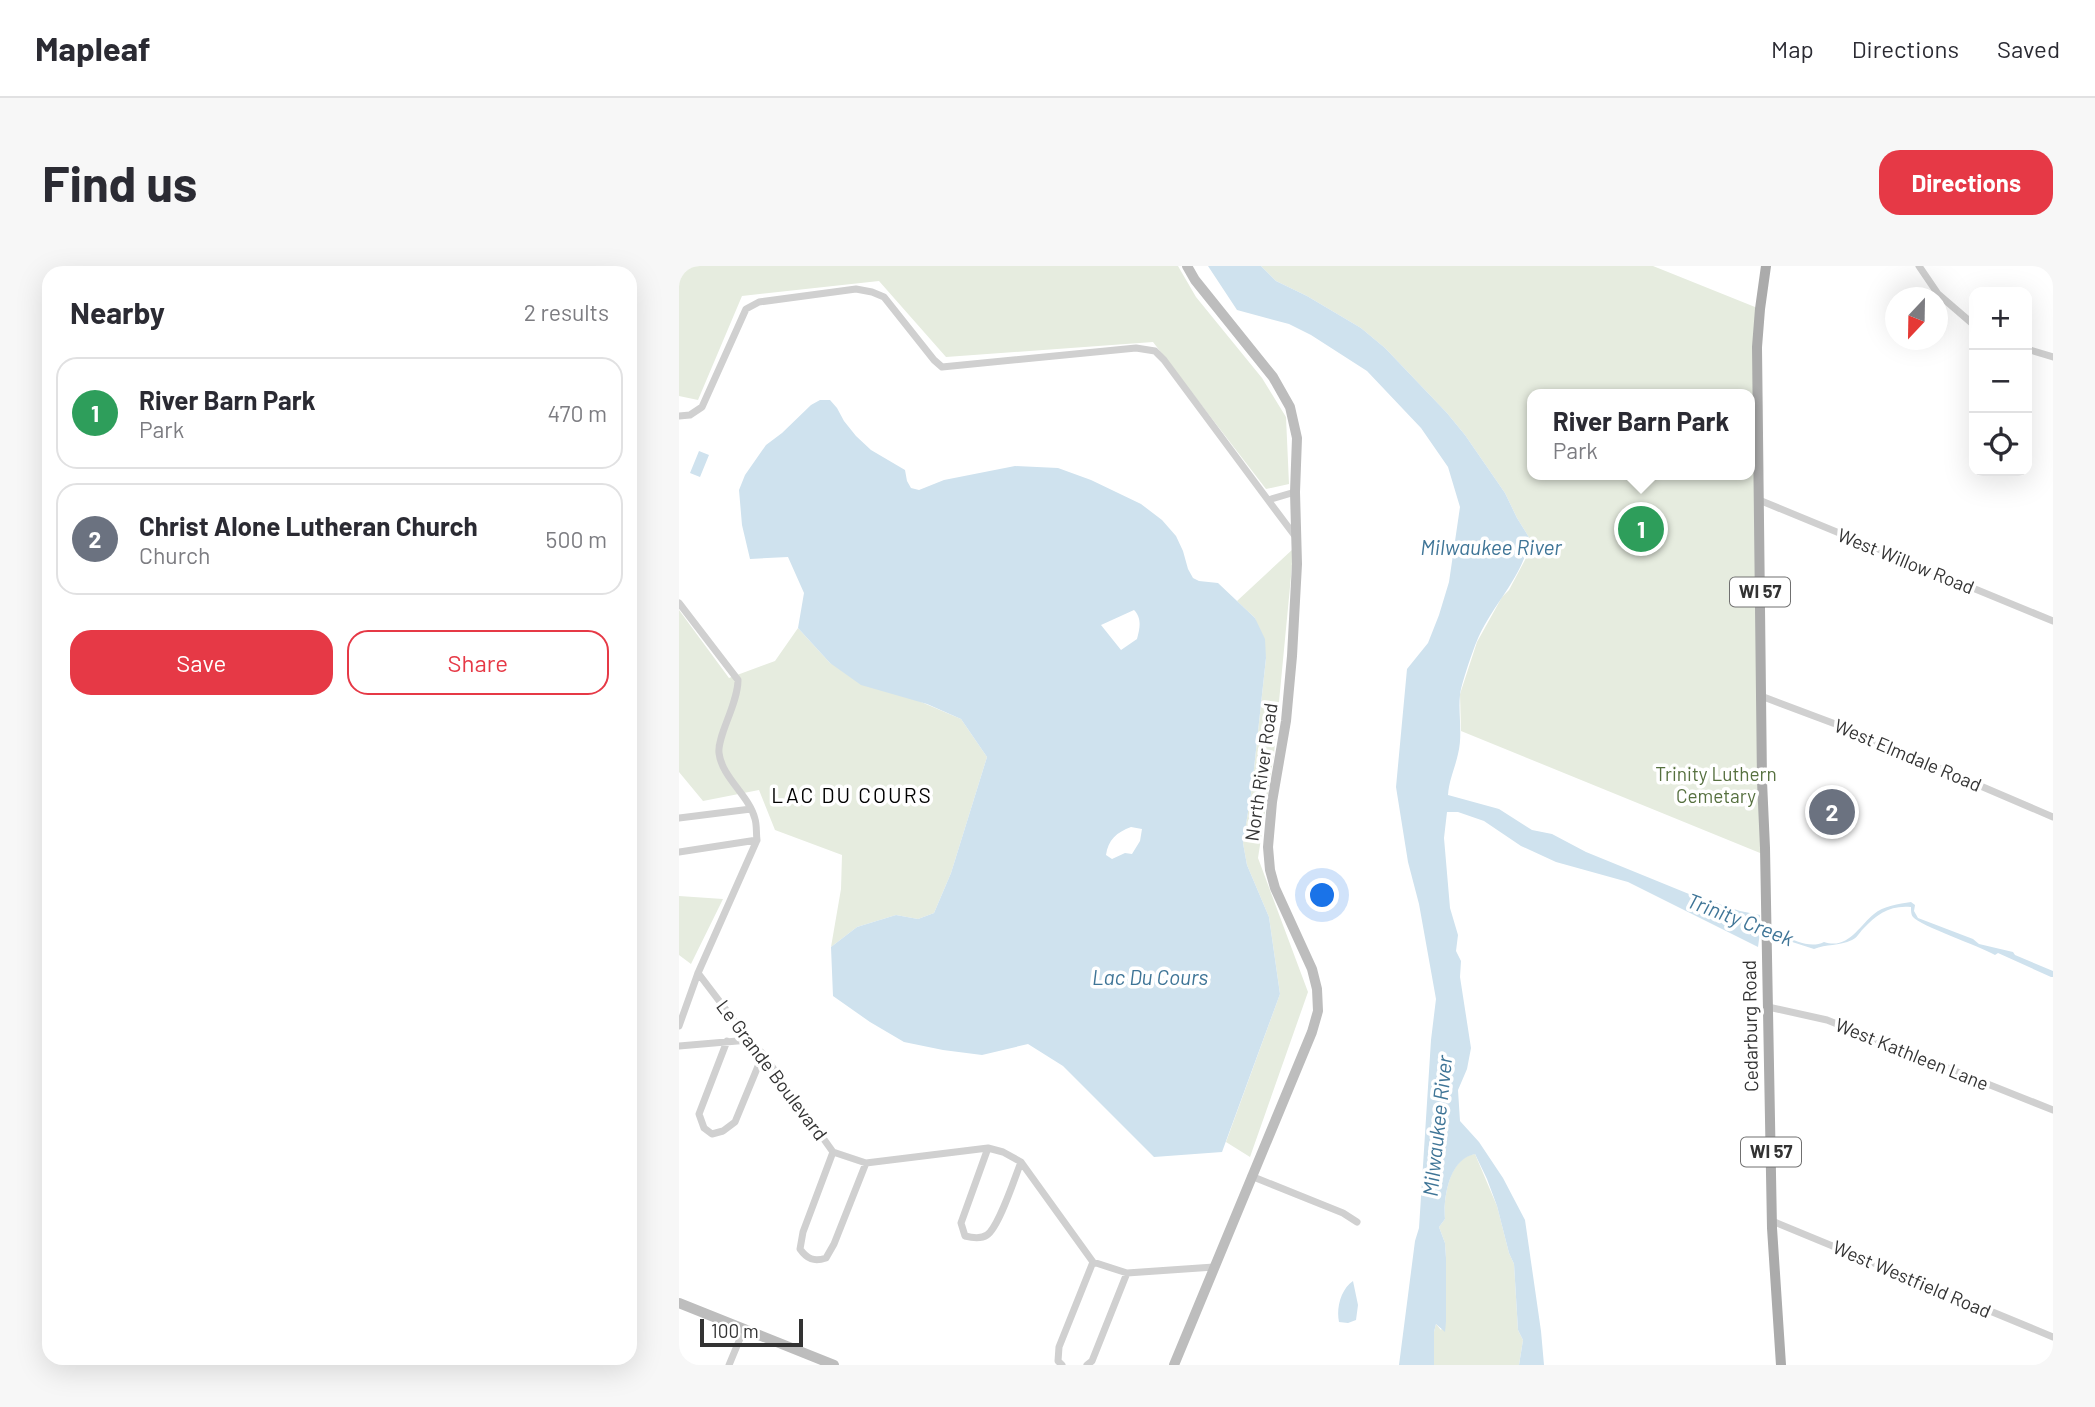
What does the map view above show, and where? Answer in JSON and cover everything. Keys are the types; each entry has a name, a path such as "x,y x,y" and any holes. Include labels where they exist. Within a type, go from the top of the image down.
{"main road":[{"name":"Cedarburg Road","path":"1766,266 1759,309 1757,347 1761,696 1772,1221 1781,1365"}],"street":[{"name":"North River Road","path":"1174,1365 1318,1011 1317,989 1312,969 1275,888 1268,857 1269,824 1288,699 1296,594 1297,438 1290,407 1273,377 1195,280 1187,266"},
{"path":"1919,266 1938,294 1969,321"},
{"path":"679,416 690,415 702,407 746,309 759,302 786,298 856,289 872,292 884,297 942,368 1136,348 1155,351 1296,536"},
{"path":"2030,350 2053,357"},
{"path":"1268,500 1295,492"},
{"name":"West Willow Road","path":"1759,500 2053,621"},
{"path":"679,603 739,680 737,698 718,749 725,769 751,809 757,840 698,972 679,1026"},
{"name":"West Elmdale Road","path":"1761,696 1838,725 2053,817"},
{"path":"679,818 751,809"},
{"path":"679,852 757,840"},
{"name":"Le Grande Boulevard","path":"698,972 749,1040 763,1054 833,1152 866,1163 988,1148 1003,1152 1021,1162"},
{"name":"West Kathleen Lane","path":"1768,1007 1827,1020 2053,1110"},
{"path":"679,1046 749,1040"},
{"path":"727,1041 699,1114 704,1128 712,1133 723,1131 735,1122 763,1054"},
{"path":"988,1148 961,1223 965,1236 978,1238 989,1234 997,1222 1021,1162"},
{"path":"833,1152 803,1232 800,1249 806,1257 817,1261 826,1258 834,1244 866,1163"},
{"path":"1021,1162 1093,1262 1127,1273 1214,1267"},
{"path":"1251,1176 1343,1213 1357,1222"},
{"name":"West Westfield Road","path":"1772,1221 2053,1337"},
{"path":"1062,1365 1058,1360 1059,1347 1093,1262"},
{"path":"1087,1365 1092,1362 1127,1273"},
{"path":"679,1303 834,1365"},
{"path":"729,1365 744,1329"}],"green space":[{"path":"679,266 1178,266 1196,297 1262,378 1286,417 1289,484 1266,489 1153,342 946,357 879,281 742,296 698,400 679,396"},
{"name":"Trinity Luthern Cemetary","path":"1261,266 1653,266 1760,309 1765,855 1461,731 1460,694 1477,642 1526,558 1530,539 1505,493 1447,413 1385,348 1361,328 1276,281"},
{"path":"1294,545 1274,754 1258,858 1308,992 1250,1157 1226,1142 1280,994 1269,917 1247,865 1243,843 1266,658 1255,618 1237,601 1293,549"},
{"path":"679,610 729,678 775,661 798,628 830,663 961,719 987,757 951,873 934,913 918,919 896,915 857,927 831,947 841,889 842,855 775,830 759,790 703,801 679,772"},
{"path":"679,896 723,899 691,964 679,955"},
{"path":"1475,1154 1497,1206 1514,1264 1518,1330 1523,1340 1519,1365 1434,1365 1436,1324 1441,1330 1446,1322 1445,1243 1439,1227 1445,1219 1449,1180 1459,1163"}],"water":[{"name":"Milwaukee River","path":"1208,266 1261,266 1276,281 1361,328 1385,348 1465,435 1505,493 1530,539 1520,568 1482,629 1467,669 1460,695 1459,747 1448,795 1499,809 1532,830 1552,834 1586,852 1689,894 1760,915 1760,926 1780,931 1782,936 1803,943 1840,943 1852,936 1878,911 1911,902 1915,905 1914,911 1918,918 1973,939 1979,944 2013,952 2053,971 2051,977 1918,921 1911,914 1911,907 1897,907 1884,912 1855,938 1842,943 1814,949 1786,940 1781,943 1760,932 1758,947 1628,882 1556,862 1521,846 1484,821 1458,812 1447,812 1444,838 1450,908 1458,935 1456,951 1461,961 1460,977 1471,1048 1467,1069 1458,1090 1460,1121 1479,1142 1503,1178 1525,1220 1544,1365 1519,1365 1523,1340 1518,1330 1514,1264 1497,1206 1475,1154 1459,1163 1449,1180 1445,1219 1439,1227 1445,1243 1446,1322 1445,1332 1436,1324 1434,1365 1399,1365 1419,1228 1436,999 1419,904 1408,862 1396,787 1407,669 1428,643 1449,582 1460,507 1448,467 1421,428 1367,371 1289,324 1237,310"},
{"name":"Lac Du Cours","path":"820,400 830,400 856,436 871,450 905,470 911,488 919,490 944,480 1015,466 1058,468 1091,480 1141,504 1162,520 1176,536 1193,578 1218,583 1255,618 1265,639 1266,658 1243,843 1247,865 1269,917 1280,994 1222,1152 1154,1157 1063,1066 1028,1044 982,1055 904,1042 833,996 831,947 857,927 896,915 918,919 934,913 951,873 987,757 961,719 927,704 861,685 830,663 798,628 804,593 788,557 750,559 742,525 739,490 745,475 766,445","holes":["1134,610 1139,620 1137,639 1121,650 1101,625","1131,827 1142,829 1140,841 1132,854 1125,853 1112,859 1106,855 1114,837"]},
{"path":"699,451 709,455 700,477 690,473"},
{"path":"1353,1281 1358,1305 1356,1320 1339,1322 1340,1299"}],"place":[{"name":"River Barn Park","path":"1641,529"},
{"name":"Christ Alone Lutheran Church","path":"1832,812"}],"district":[{"name":"LAC DU COURS","path":"852,796"}],"water label":[{"name":"Trinity Creek","path":"1740,920"}]}
